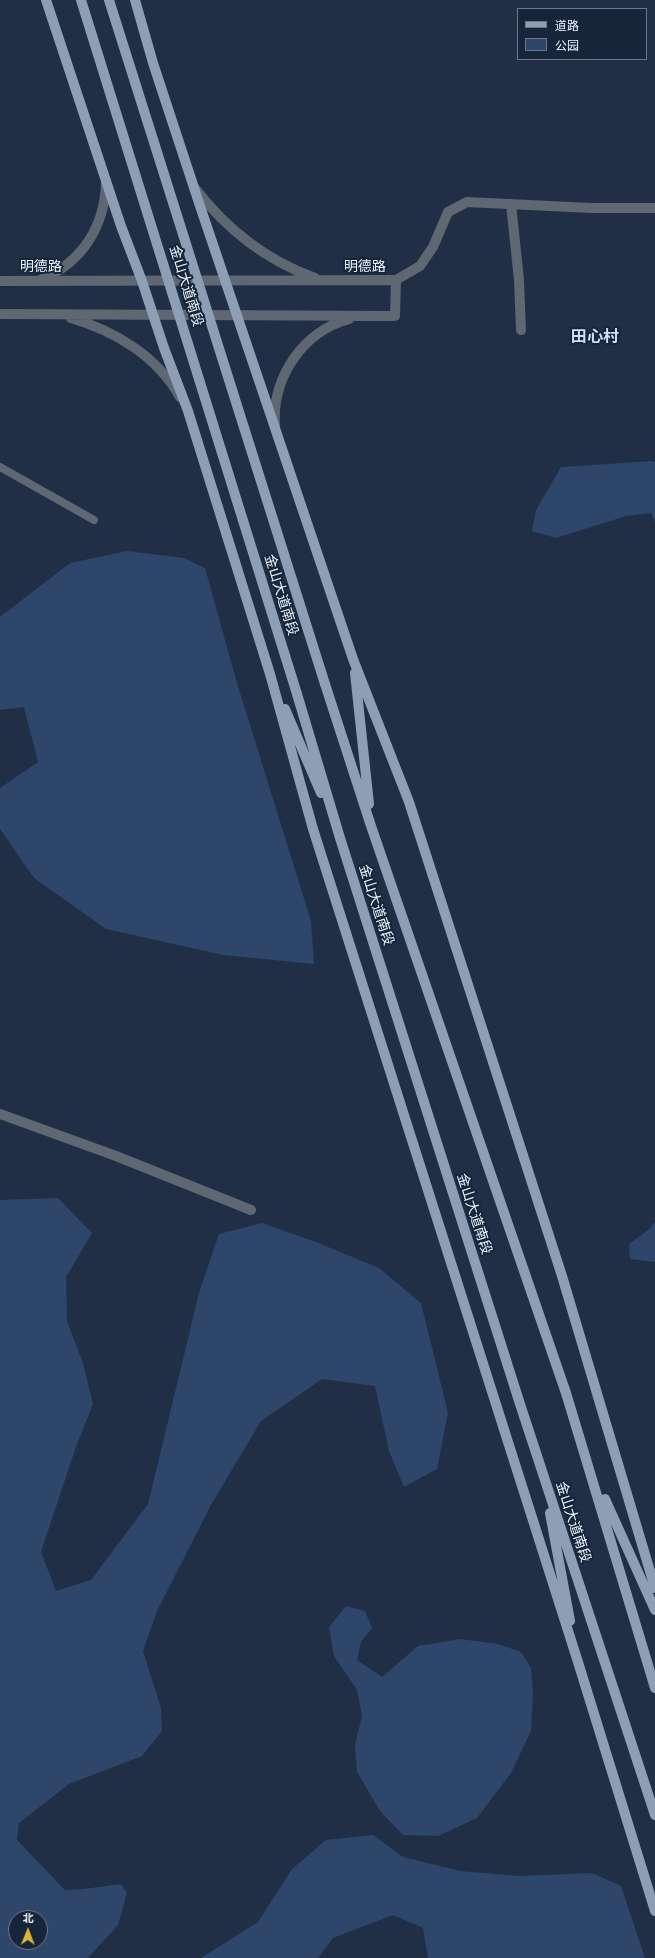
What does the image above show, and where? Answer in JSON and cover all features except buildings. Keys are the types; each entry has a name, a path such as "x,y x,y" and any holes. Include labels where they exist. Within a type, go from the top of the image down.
{"main road":[{"path":"46,0 121,226 188,411 270,674 313,829 578,1662 655,1911"},
{"name":"金山大道南段","path":"81,0 297,694 340,838 543,1476 655,1815"},
{"name":"金山大道南段","path":"109,0 371,826 589,1464 655,1688"},
{"path":"135,0 153,63 236,315 353,659 412,810 562,1276 655,1588"},
{"path":"353,659 371,826"},
{"path":"270,674 340,838"},
{"path":"589,1464 655,1610"},
{"path":"543,1476 578,1662"}],"street":[{"path":"38,281 64,268 75,258 88,242 99,223 103,209 106,180"},
{"path":"194,186 222,220 255,248 286,266 320,281"},
{"path":"396,280 420,266 433,247 448,212 467,202 655,208"},
{"path":"511,204 519,280 521,330"},
{"name":"明德路","path":"0,281 396,280 395,316 0,314"},
{"path":"50,314 81,321 106,330 139,350 167,378 188,411"},
{"path":"275,429 276,402 279,388 286,369 298,352 313,337 331,325 358,316"},
{"path":"0,1114 116,1156 251,1210"}],"lane":[{"path":"0,467 94,520"}],"green space":[{"path":"655,462 655,522 651,513 626,516 556,538 532,531 536,510 561,467"},
{"path":"127,551 184,558 205,568 237,683 311,921 314,964 223,955 106,929 34,878 0,829 0,788 38,762 24,707 0,710 0,617 70,563"},
{"path":"58,1198 92,1233 66,1277 67,1321 83,1363 93,1404 77,1444 41,1552 56,1591 91,1580 148,1504 199,1293 219,1234 262,1223 316,1242 379,1268 421,1303 448,1413 437,1469 404,1487 389,1451 375,1386 322,1379 261,1421 211,1505 157,1611 143,1651 161,1708 162,1731 142,1756 69,1784 19,1823 17,1840 65,1890 121,1884 127,1893 118,1925 88,1958 0,1958 0,1200"},
{"path":"655,1222 655,1262 630,1259 629,1244 648,1230"},
{"path":"346,1606 365,1611 372,1628 361,1642 357,1660 382,1677 418,1646 460,1639 498,1644 521,1652 531,1668 533,1693 531,1731 511,1773 477,1818 438,1836 403,1835 380,1811 357,1772 355,1745 362,1716 357,1690 334,1656 329,1627"},
{"path":"373,1835 403,1857 460,1871 519,1876 592,1873 621,1886 645,1958 428,1958 423,1928 393,1915 333,1938 318,1958 201,1958 258,1922 292,1869 326,1840"}],"district":[{"name":"田心村","path":"595,337"}]}
